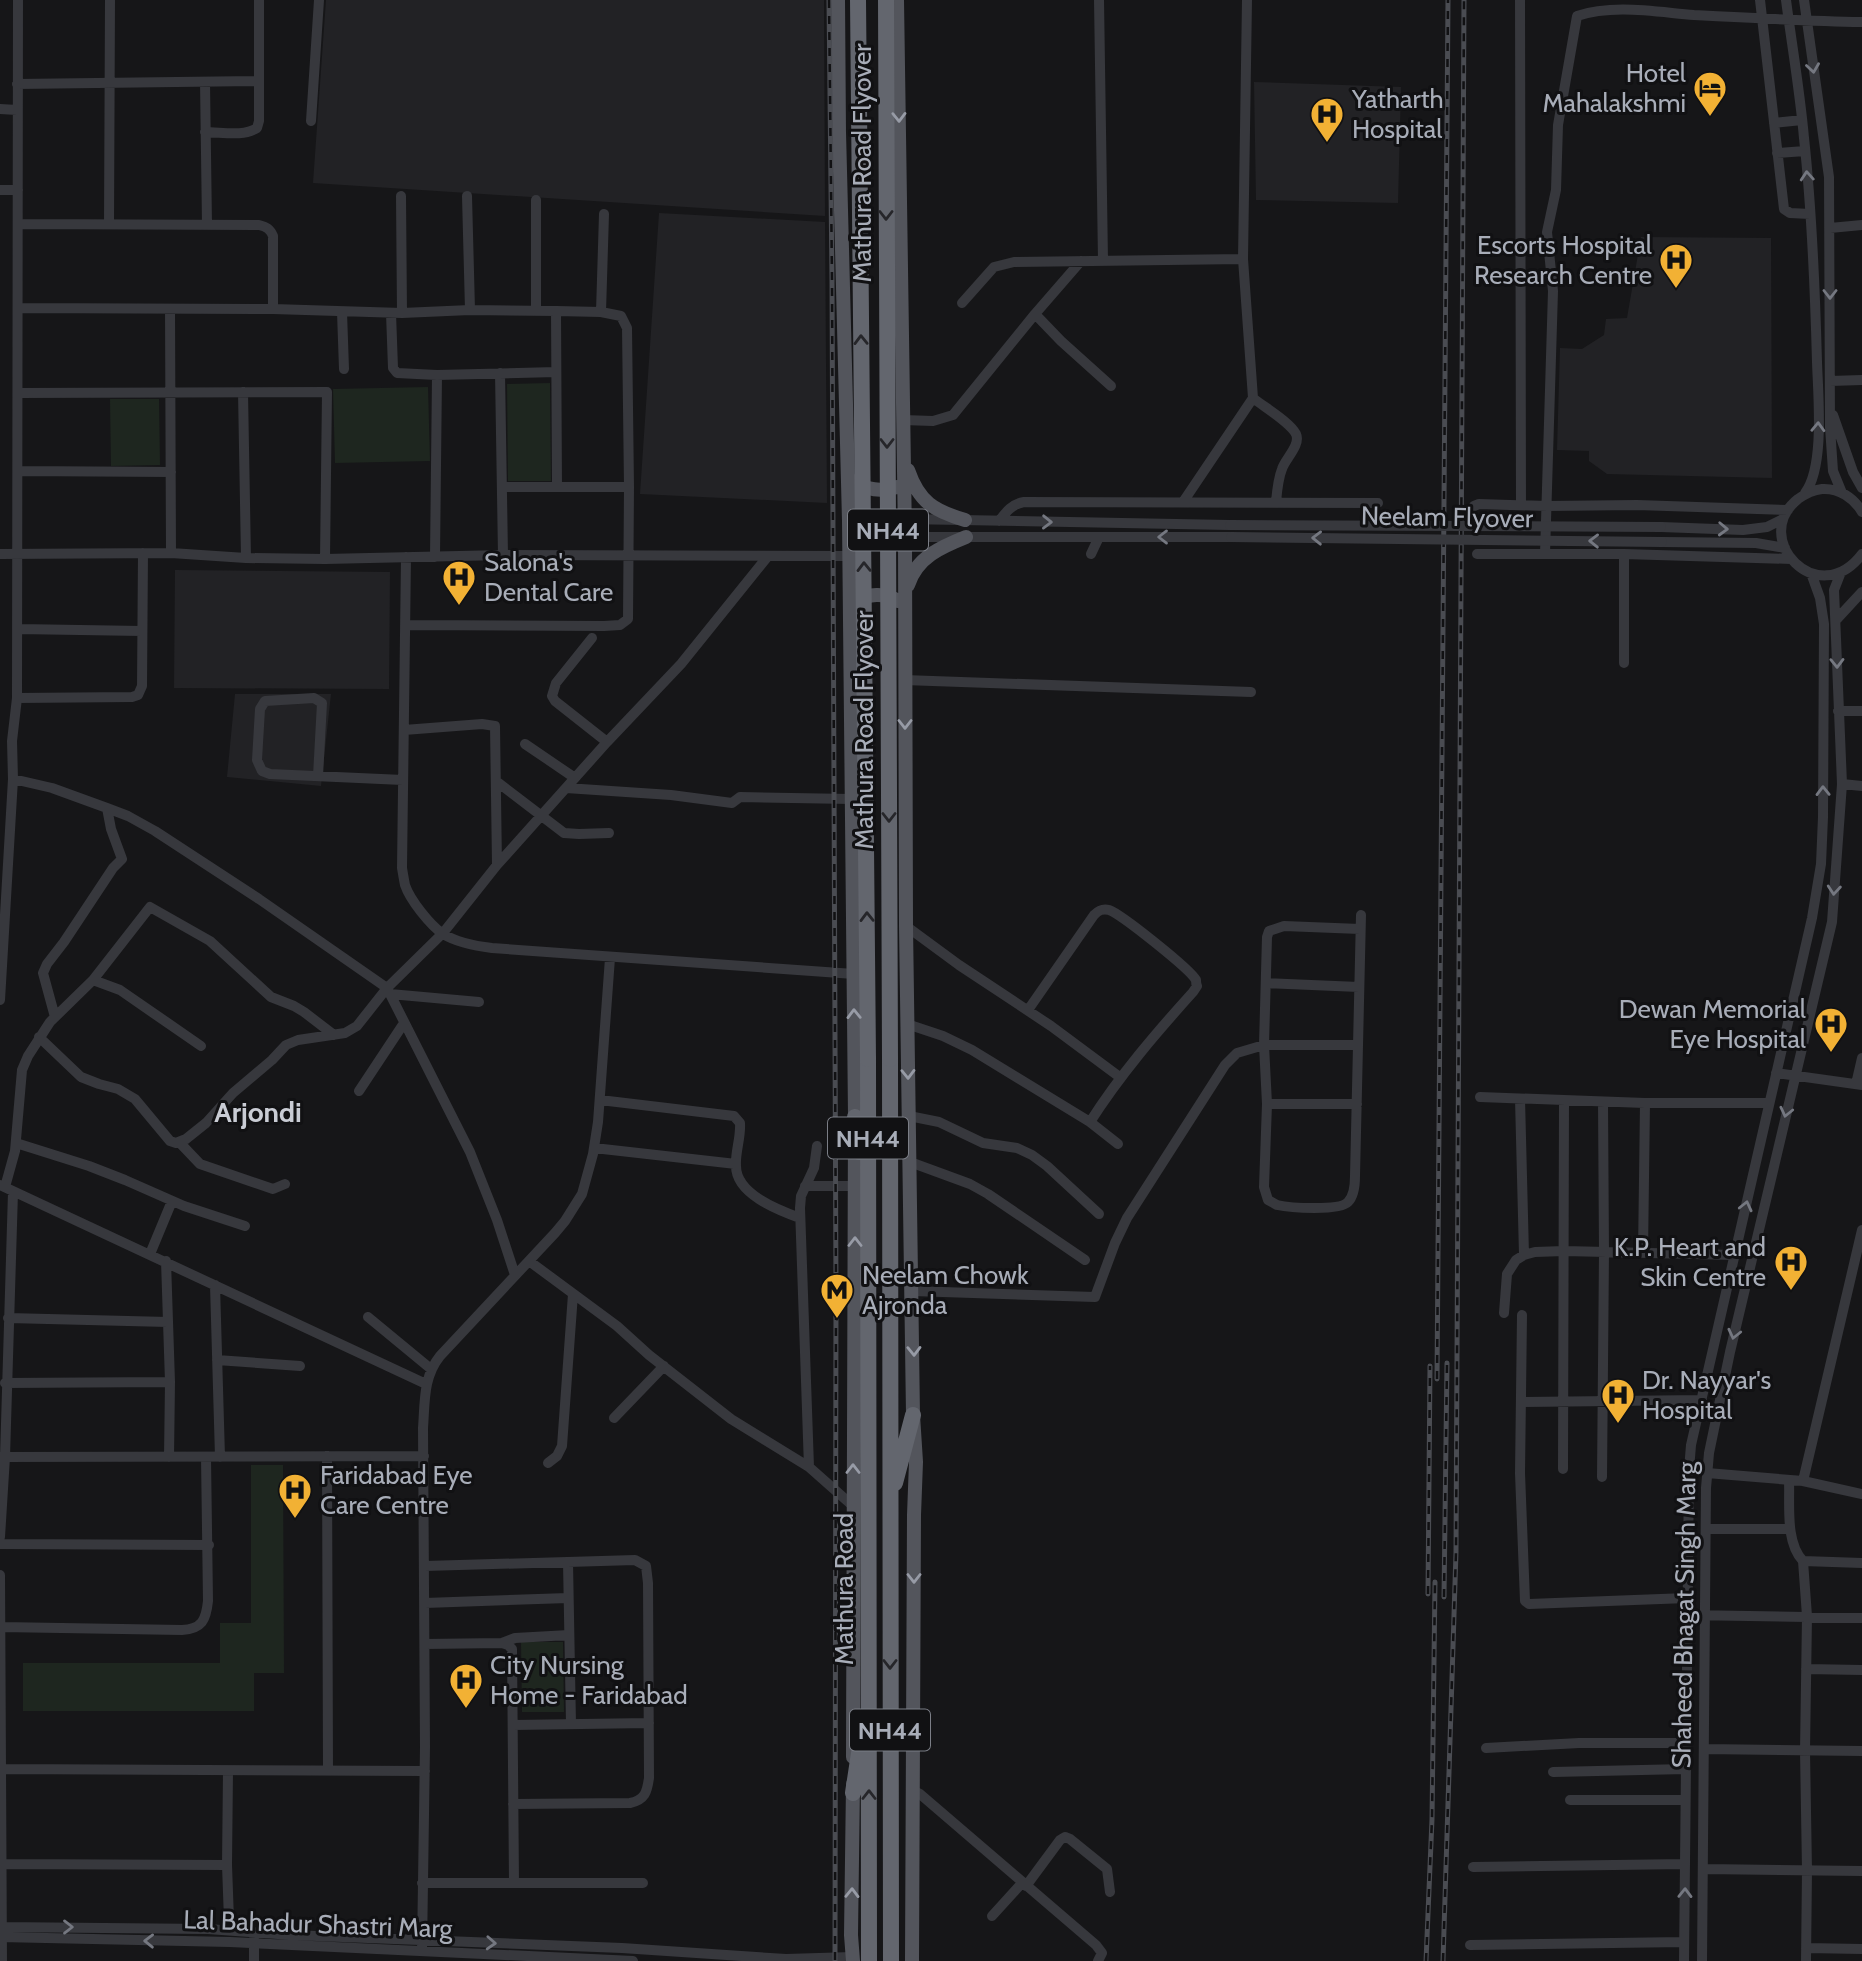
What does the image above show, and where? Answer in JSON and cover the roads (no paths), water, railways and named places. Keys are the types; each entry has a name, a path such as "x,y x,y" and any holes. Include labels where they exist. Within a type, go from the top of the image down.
{"highway":[{"name":"Mathura Road Flyover","path":"858,0 868,1216"},
{"name":"Mathura Road Flyover","path":"886,0 890,1460"},
{"path":"855,1117 868,1216"},
{"name":"Mathura Road","path":"868,1216 869,1961"},
{"path":"890,1498 907,1445 913,1415"},
{"name":"Mathura Road","path":"890,1460 891,1961"},
{"path":"853,1793 869,1689"}],"main road":[{"path":"838,0 849,528 854,974 853,1959"},
{"path":"897,0 905,519 907,1024 916,1462 912,1961"},
{"path":"904,458 912,483 926,502 943,514 965,520"},
{"path":"848,478 869,489 882,491 896,487 904,478"},
{"path":"905,602 911,576 923,559 966,537"},
{"path":"850,608 856,600 878,595 905,602"}],"street":[{"path":"0,1000 13,779 12,741 18,698 18,0"},
{"path":"109,224 110,0"},
{"path":"205,132 244,133 257,128 259,0"},
{"path":"311,121 319,0"},
{"path":"1099,0 1103,261"},
{"path":"1183,502 1253,398 1243,259 1247,0"},
{"path":"1520,0 1521,504"},
{"path":"1760,0 1784,209 1790,213 1829,202"},
{"path":"1786,0 1802,120 1810,209 1819,428 1810,487 1791,504 1785,515 1782,542 1797,566 1811,573 1827,575 1841,572 1855,563 1862,554"},
{"path":"1804,0 1829,177 1829,427 1833,471 1836,484 1842,493"},
{"path":"1545,554 1553,290 1547,232 1556,190 1558,125 1577,16 1594,10 1641,6 1789,21 1862,22"},
{"path":"17,84 259,81"},
{"path":"205,82 207,225"},
{"path":"0,109 17,110"},
{"path":"1774,123 1802,120"},
{"path":"1777,153 1805,151"},
{"path":"0,190 18,190"},
{"path":"401,195 393,368 395,371 401,374 437,375 556,372"},
{"path":"467,196 470,310"},
{"path":"536,200 536,310"},
{"path":"601,312 604,214"},
{"path":"18,225 259,225 271,230 273,236 273,309"},
{"path":"1830,228 1862,225"},
{"path":"962,303 987,273 1000,264 1243,259"},
{"path":"903,420 933,421 953,415 1081,261"},
{"path":"18,308 273,309 396,313 536,310 601,312 621,316 626,328 628,619 620,625 405,625"},
{"path":"170,309 171,553"},
{"path":"556,311 557,487"},
{"path":"342,312 344,369"},
{"path":"1035,314 1111,386"},
{"path":"500,373 503,555"},
{"path":"435,557 437,375"},
{"path":"1830,381 1862,380"},
{"path":"243,392 246,558"},
{"path":"18,393 327,392 325,559"},
{"path":"1253,398 1296,435 1297,440 1281,470 1276,502"},
{"path":"1830,402 1853,472 1862,488"},
{"path":"19,471 171,472"},
{"path":"502,487 629,487"},
{"path":"1805,493 1824,489 1846,494 1861,508"},
{"path":"999,521 1011,507 1024,502 1378,503"},
{"path":"1474,506 1637,505 1785,515"},
{"name":"Neelam Flyover","path":"849,528 905,519 1743,530 1767,527 1785,515"},
{"name":"Neelam Flyover","path":"849,528 905,537 1231,537 1756,543 1784,548"},
{"path":"1091,554 1099,537"},
{"path":"18,698 138,695 142,686 143,553"},
{"path":"0,554 171,553 325,559 503,555 848,556"},
{"path":"1477,554 1623,554 1791,559"},
{"path":"1623,554 1624,663"},
{"path":"180,1143 206,1123 233,1093 286,1045 353,1029 443,933 497,866 607,742 681,664 768,556"},
{"path":"406,557 402,868 406,887 427,918 443,933 467,944 492,948 854,974"},
{"name":"Shaheed Bhagat Singh Marg","path":"1702,1961 1709,1453 1832,922 1842,784 1834,590 1841,572"},
{"name":"Shaheed Bhagat Singh Marg","path":"1684,1961 1691,1445 1812,918 1821,864 1824,624 1820,598 1811,573"},
{"path":"1836,620 1862,592"},
{"path":"18,629 142,631"},
{"path":"592,638 555,683 552,696 607,742"},
{"path":"904,680 1251,692"},
{"path":"318,776 322,703 314,698 265,701 260,709 257,760 262,771 271,774 403,780"},
{"path":"1838,711 1862,711"},
{"path":"404,730 482,724 495,726 497,866"},
{"path":"526,744 575,778"},
{"path":"13,779 43,786 107,808 164,836 268,905 388,991 470,1152 515,1275"},
{"path":"496,781 564,833 609,833"},
{"path":"1842,784 1862,786"},
{"path":"566,788 671,795 732,803 740,797 851,799"},
{"path":"55,1017 43,972 113,868 122,859 107,808"},
{"path":"0,1536 8,1318 6,1188 16,1143 22,1070 39,1037 55,1017 93,980 150,908 210,941 271,997 304,1012 334,1035"},
{"path":"1028,1010 1099,911 1109,910 1130,924 1196,980 1197,986 1193,992 1155,1033 1090,1122"},
{"path":"1360,929 1284,926 1269,931 1267,937 1264,1187 1268,1200 1275,1204 1337,1208 1346,1205 1351,1198 1354,1187 1357,1104 1361,915"},
{"path":"906,926 1121,1078"},
{"path":"422,1945 425,1771 423,1428 426,1384 431,1369 440,1356 565,1221 582,1194 594,1148 600,1100 610,958"},
{"path":"93,980 120,990 201,1046"},
{"path":"1266,983 1359,987"},
{"path":"388,991 479,1002"},
{"path":"359,1091 404,1023"},
{"path":"907,1024 972,1049 1090,1122 1118,1144"},
{"path":"39,1037 81,1077 118,1089 135,1099 170,1141 180,1143 200,1164 273,1189 285,1184"},
{"path":"912,1291 1095,1297 1127,1218 1225,1065 1237,1054 1264,1045 1358,1045"},
{"path":"1776,1073 1859,1085 1862,1058"},
{"path":"1480,1097 1645,1103 1769,1103"},
{"path":"1520,1099 1524,1255"},
{"path":"600,1100 734,1116 741,1129 736,1175 746,1188 774,1209 800,1218"},
{"path":"1563,1469 1564,1101"},
{"path":"1602,1102 1602,1476"},
{"path":"1643,1254 1645,1103"},
{"path":"1267,1104 1357,1104"},
{"path":"909,1116 939,1122 983,1143 1017,1148 1032,1155 1099,1214"},
{"path":"16,1143 89,1166 184,1206 245,1226"},
{"path":"808,1467 800,1218 801,1196 814,1168 817,1146"},
{"path":"594,1148 736,1164"},
{"path":"910,1161 989,1194 1085,1260"},
{"path":"805,1186 855,1186"},
{"path":"6,1188 426,1384"},
{"path":"150,1254 172,1201"},
{"path":"1803,1481 1862,1230"},
{"path":"1504,1313 1507,1274 1516,1260 1524,1255 1544,1251 1735,1255"},
{"path":"166,1261 170,1382 169,1457"},
{"path":"529,1261 617,1326 741,1426 808,1467 853,1506"},
{"path":"215,1285 220,1457"},
{"path":"548,1463 562,1446 573,1294"},
{"path":"1522,1315 1520,1473 1526,1603 1687,1598"},
{"path":"368,1317 431,1369"},
{"path":"8,1318 168,1322"},
{"path":"217,1360 300,1366"},
{"path":"614,1418 664,1366"},
{"path":"5,1384 170,1382"},
{"path":"1522,1402 1702,1400"},
{"path":"327,1456 328,1770"},
{"path":"2,1457 424,1456"},
{"path":"1,1627 193,1629 200,1624 206,1615 208,1601 206,1457"},
{"path":"1707,1473 1803,1481 1862,1494"},
{"path":"1789,1480 1792,1536 1797,1555 1803,1561 1807,1616 1806,1961"},
{"path":"1707,1529 1784,1529"},
{"path":"0,1544 209,1545"},
{"path":"425,1566 635,1560 646,1566 649,1723 647,1790 643,1798 638,1802 513,1804"},
{"path":"1803,1561 1862,1563"},
{"path":"568,1562 572,1724"},
{"path":"0,1575 2,1961"},
{"path":"425,1603 568,1598"},
{"path":"1687,1615 1862,1618"},
{"path":"502,1643 515,1638 569,1635"},
{"path":"425,1644 502,1643 508,1644 513,1653 514,1883"},
{"path":"1806,1669 1862,1670"},
{"path":"513,1726 649,1723"},
{"path":"1486,1748 1579,1743 1685,1743"},
{"path":"1704,1749 1862,1751"},
{"path":"1,1769 425,1771"},
{"path":"1553,1772 1686,1769"},
{"path":"228,1771 229,1920"},
{"path":"912,1790 1096,1945 1102,1953 1098,1961"},
{"path":"1570,1800 1685,1800"},
{"path":"992,1916 1065,1837 1107,1869 1110,1892"},
{"path":"1,1864 227,1865"},
{"path":"1473,1867 1685,1864"},
{"path":"1704,1869 1862,1871"},
{"path":"422,1883 643,1883"},
{"path":"1,1932 195,1929 254,1938 651,1956 853,1959"},
{"path":"254,1938 254,1961"},
{"path":"1470,1945 1684,1942"},
{"name":"Lal Bahadur Shastri Marg","path":"422,1945 633,1961"},
{"path":"1806,1948 1862,1950"}],"railway":[{"path":"829,0 836,1290 835,1961"},
{"path":"1437,1379 1448,0"},
{"path":"1443,1961 1456,1552 1464,0"},
{"path":"1444,1597 1447,1363"},
{"path":"1428,1594 1430,1366"},
{"path":"1426,1961 1432,1819 1435,1582"}],"place":[{"name":"Hotel Mahalakshmi","path":"1710,118"},
{"name":"Yatharth Hospital","path":"1327,144"},
{"name":"Escorts Hospital Research Centre","path":"1676,290"},
{"name":"Salona's Dental Care","path":"459,607"},
{"name":"Dewan Memorial Eye Hospital","path":"1831,1054"},
{"name":"K.P. Heart and Skin Centre","path":"1791,1292"},
{"name":"Neelam Chowk Ajronda","path":"837,1320"},
{"name":"Dr. Nayyar's Hospital","path":"1618,1425"},
{"name":"Faridabad Eye Care Centre","path":"295,1520"},
{"name":"City Nursing Home - Faridabad","path":"466,1710"}],"district":[{"name":"Arjondi","path":"258,1112"}]}
